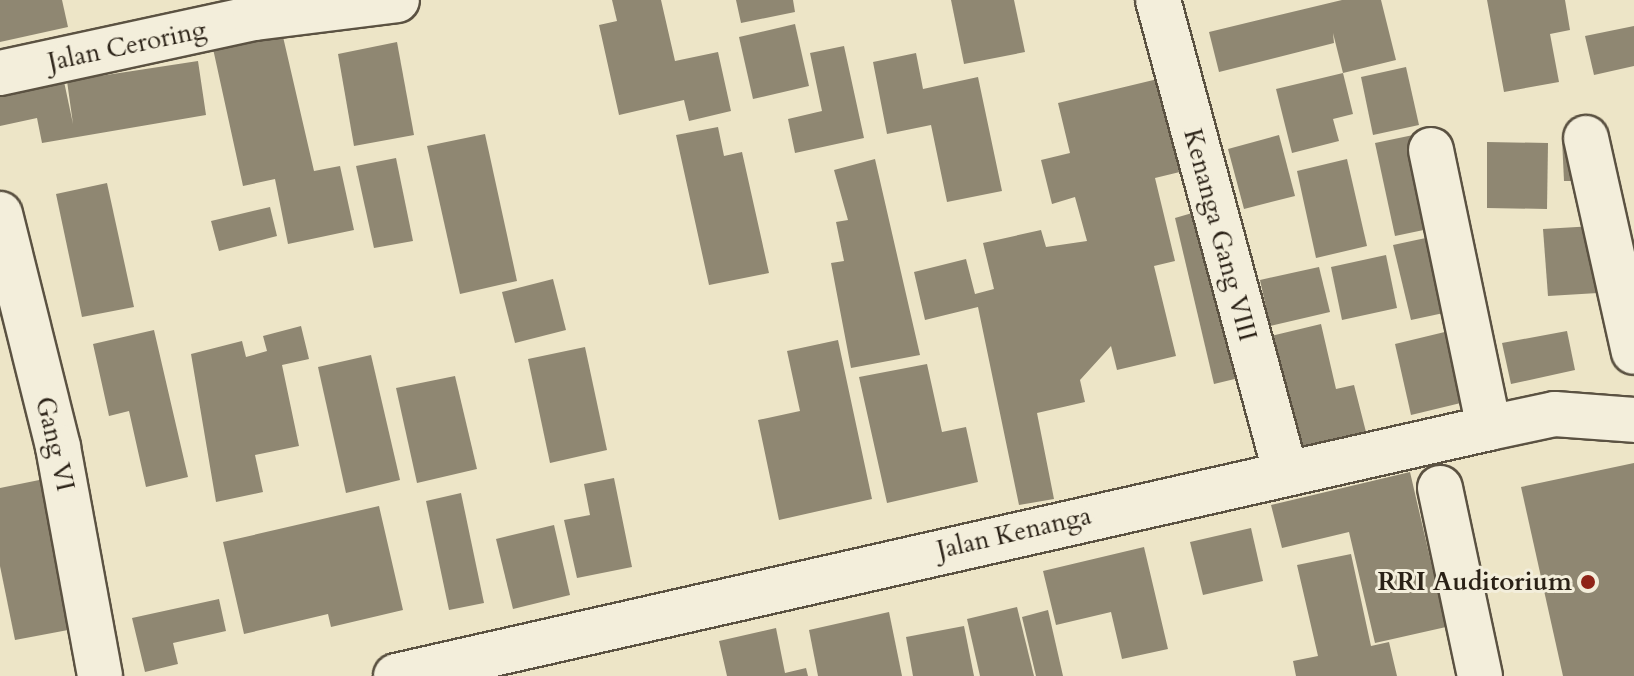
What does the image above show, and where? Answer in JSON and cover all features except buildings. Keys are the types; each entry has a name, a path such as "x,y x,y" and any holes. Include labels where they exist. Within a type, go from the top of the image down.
{"street":[{"name":"Jalan Ceroring","path":"0,73 255,18 397,0"},
{"name":"Kenanga Gang VIII","path":"1158,0 1285,470"},
{"path":"1586,138 1634,352"},
{"path":"1431,150 1489,428"},
{"name":"Gang VI","path":"0,214 58,447 100,676"},
{"name":"Jalan Kenanga","path":"396,676 1285,470 1555,414 1634,420"},
{"path":"1440,488 1480,676"}],"place":[{"name":"RRI Auditorium","path":"1588,582"}]}
